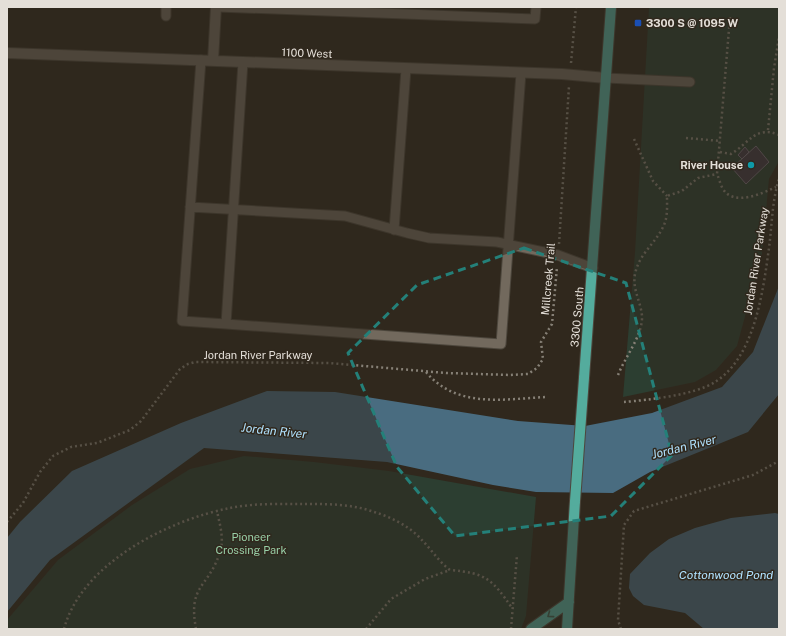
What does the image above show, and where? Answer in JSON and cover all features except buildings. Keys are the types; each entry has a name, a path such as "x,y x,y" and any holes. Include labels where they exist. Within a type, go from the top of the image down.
{"main road":[{"name":"3300 South","path":"567,629 611,7"},
{"path":"531,629 569,602"}],"street":[{"path":"212,61 217,7"},
{"name":"1100 West","path":"7,53 562,74 606,78"}],"lane":[{"path":"217,7 535,19 536,7"},
{"path":"201,60 182,321 501,344 521,73"},
{"path":"226,324 243,62"},
{"path":"394,230 406,69"},
{"path":"606,78 690,82"},
{"path":"190,207 345,216 429,238 497,242 558,255 593,268"}],"path":[{"path":"572,54 576,7"},
{"path":"730,17 721,141 717,174 723,190 741,197 751,198 776,187"},
{"path":"768,130 774,68 779,37"},
{"name":"Millcreek Trail","path":"426,372 521,375 528,374 537,368 543,359 542,338 552,324 569,98"},
{"path":"720,152 731,154 758,133 768,130 779,135"},
{"path":"686,138 721,141"},
{"path":"618,375 624,359 641,329 642,316 636,291 635,275 640,259 664,225 667,196 653,181 634,139"},
{"path":"667,196 682,191 698,178 717,174"},
{"name":"Jordan River Parkway","path":"624,402 646,400 691,392 715,383 734,366 743,354 757,313 769,249 776,187 779,179"},
{"name":"Jordan River Parkway","path":"7,522 23,503 40,472 53,456 71,447 97,442 130,430 141,421 180,369 188,364 195,362 329,363 426,372"},
{"path":"426,372 445,389 475,400 546,397"},
{"path":"621,629 618,614 624,525 634,512 753,475 779,461"},
{"path":"64,629 75,600 89,582 110,562 161,532 205,514 231,508 264,505 323,504 359,507 392,519 408,529 420,538 450,570"},
{"path":"196,629 193,613 194,601 199,588 220,554 222,542 216,511"},
{"path":"512,629 512,608 517,555"},
{"path":"366,629 391,599 425,579 450,570 473,572 482,576 500,590 512,608"}],"highlighted area":[{"path":"524,248 626,283 672,455 611,516 455,536 397,467 348,353 417,285"}],"green space":[{"path":"649,7 779,7 779,161 769,179 762,254 737,346 716,370 695,382 623,397 635,252"},
{"name":"Pioneer Crossing Park","path":"244,456 314,462 389,471 536,497 526,616 521,629 7,629 7,620 58,560 132,505 190,469"}],"water":[{"name":"Jordan River","path":"779,286 779,394 748,432 650,472 613,493 536,492 493,485 387,462 204,448 50,560 7,612 7,538 20,522 72,471 181,423 267,391 335,392 518,421 585,426 652,413 722,387 753,352"},
{"name":"Cottonwood Pond","path":"775,513 779,514 779,629 704,629 685,613 644,605 633,596 629,588 630,574 650,553 669,539 695,528 731,518"}],"place":[{"name":"3300 S @ 1095 W","path":"638,23"},
{"name":"River House","path":"751,165"}]}
